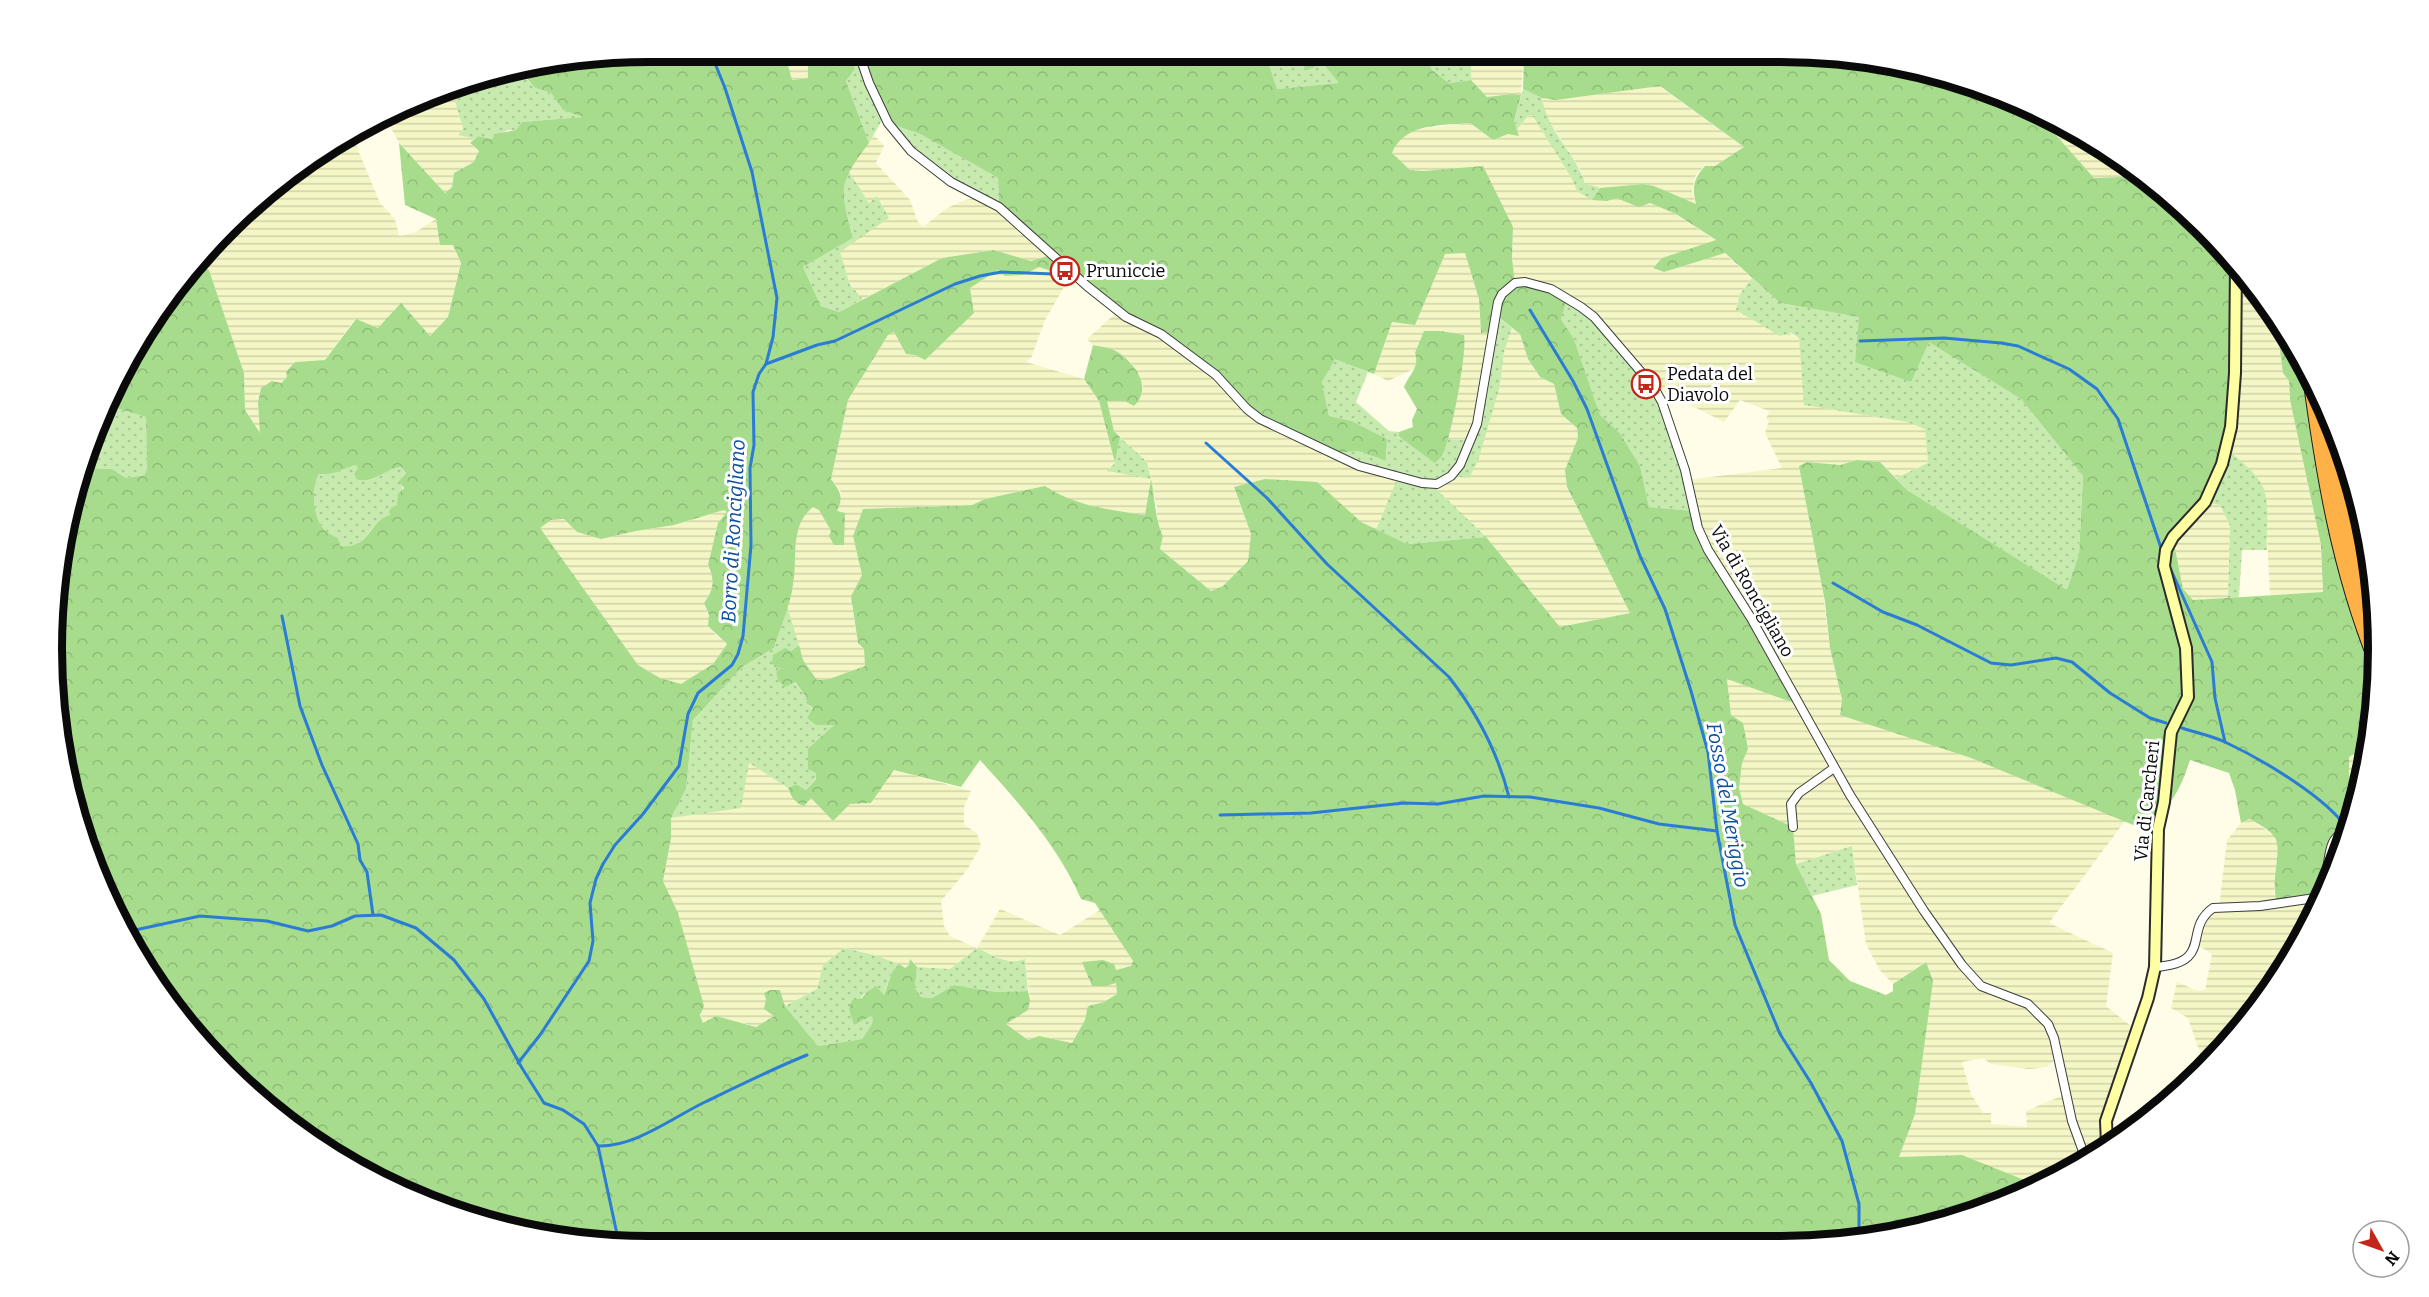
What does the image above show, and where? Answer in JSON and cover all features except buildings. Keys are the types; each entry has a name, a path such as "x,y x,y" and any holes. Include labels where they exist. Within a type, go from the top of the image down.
{"highway":[{"path":"2314,403 2322,467 2340,555 2367,636"},
{"path":"2333,452 2343,513 2364,592"}],"street":[{"name":"Via di Roncigliano","path":"862,62 888,123 911,152 931,169 999,207 1087,286 1126,317 1161,334 1216,375 1247,409 1260,419 1359,466 1422,483 1437,484 1451,476 1460,465 1477,424 1498,302 1502,294 1515,283 1525,282 1551,289 1594,317 1653,386 1662,402 1685,470 1698,528 1708,550 1751,618 1834,768 1896,867 1962,965 1982,986 2028,1004 2048,1024 2054,1038 2072,1121 2083,1152"},
{"name":"Via di Carcheri","path":"2107,1137 2106,1121 2148,998 2154,967 2158,829 2164,802 2171,732 2188,697 2186,648 2164,566 2166,550 2173,537 2205,502 2222,464 2231,427 2233,406 2236,278"},
{"path":"1793,827 1791,804 1799,793 1834,768"},
{"path":"2330,854 2331,843 2335,839"},
{"path":"2154,967 2172,966 2186,959 2196,944 2203,918 2213,908 2260,906 2311,899"}],"green space":[{"path":"787,62 808,62 808,78 791,80"},
{"path":"787,62 792,80 808,78 808,62 853,62 855,69 846,81 869,143 851,169 844,188 853,238 803,267 821,306 839,312 942,258 994,250 1031,261 1051,255 999,207 998,178 920,134 888,123 863,62 1268,62 1277,89 1339,83 1323,63 1306,71 1301,62 1429,62 1432,70 1449,83 1471,80 1487,97 1521,95 1514,121 1519,136 1508,134 1493,140 1470,123 1436,126 1415,131 1406,136 1392,153 1410,170 1483,166 1513,227 1512,258 1515,283 1525,282 1567,299 1561,319 1574,339 1600,415 1620,433 1640,466 1649,507 1694,511 1698,528 1800,705 1727,679 1731,715 1743,723 1748,749 1742,763 1739,788 1743,804 1793,827 1796,864 1821,914 1829,960 1850,981 1886,995 1893,991 1893,984 1926,962 1933,981 1915,1114 1899,1157 1962,1155 2028,1180 1969,1204 1895,1224 1819,1234 1780,1236 648,1236 572,1230 534,1224 460,1204 389,1175 322,1137 261,1090 207,1036 160,975 122,908 106,873 93,837 73,763 63,687 63,610 73,534 91,467 112,469 126,478 144,475 147,470 146,417 114,407 140,355 160,322 203,266 209,270 244,373 245,410 260,433 258,403 261,388 272,381 281,383 287,377 286,372 295,362 325,360 356,319 378,328 401,303 430,336 448,317 461,263 453,245 440,245 436,219 405,205 399,143 445,193 452,187 454,173 474,162 479,151 470,143 478,136 492,139 495,134 516,130 522,122 583,117 563,110 551,93 535,88 524,75 610,63","holes":["1465,253 1479,299 1481,333 1493,332 1497,316 1520,334 1528,359 1540,377 1554,384 1561,414 1577,428 1578,438 1565,470 1567,487 1630,613 1560,627 1486,537 1407,544 1361,522 1317,482 1265,479 1234,487 1251,534 1248,561 1223,586 1211,591 1160,549 1163,536 1151,479 1145,515 1081,503 1045,486 985,499 972,505 863,509 853,536 862,575 851,596 858,643 864,649 865,666 829,679 817,680 803,660 799,645 791,651 785,648 773,655 772,663 775,667 781,668 776,672 778,680 785,687 795,682 807,698 806,703 813,708 807,718 816,725 834,725 808,749 808,769 816,773 816,779 806,790 796,784 788,788 792,797 804,806 811,798 833,821 850,804 871,803 894,770 961,787 980,760 1037,826 1061,861 1081,899 1095,903 1133,961 1131,966 1116,970 1114,964 1103,960 1082,962 1092,986 1116,983 1117,994 1104,1002 1088,1006 1085,1020 1072,1043 1039,1036 1028,1040 1006,1024 1028,1010 1030,1000 1028,991 996,992 954,985 932,998 921,997 915,988 917,967 910,959 909,965 905,968 899,964 892,972 884,995 876,986 862,998 852,1000 849,1009 854,1025 873,1015 872,1024 862,1039 818,1046 785,1006 780,990 770,990 764,993 766,999 764,1009 774,1016 756,1027 716,1016 703,1023 700,1015 704,1006 678,913 663,881 671,838 671,818 686,789 693,720 742,667 774,648 792,593 797,533 805,515 813,507 819,510 831,531 829,536 834,545 844,545 845,513 837,511 840,494 831,479 848,400 888,335 894,332 906,354 925,360 974,313 970,288 998,270 1005,276 1023,275 1039,267 1054,272 1072,273 1126,317 1195,357 1260,419 1334,453 1358,451 1386,461 1387,439 1352,421 1329,416 1322,382 1335,359 1374,374 1392,322 1415,325 1445,254","356,465 358,468 354,474 358,480 370,480 401,467 406,473 399,481 404,488 398,494 397,505 389,511 390,515 377,523 364,539 350,546 340,546 338,538 325,530 319,522 314,501 316,480 319,474 334,473","724,510 727,512 718,523 708,565 712,575 712,584 710,594 704,603 709,615 708,626 727,644 713,664 681,684 660,678 638,665 540,528 551,520 564,519 577,532 601,539 674,525"]},
{"path":"853,62 863,62 885,115 869,143 846,81 855,69"},
{"path":"1268,62 1301,62 1306,71 1323,62 1340,83 1277,89"},
{"path":"1429,62 1471,62 1471,80 1449,83 1432,70"},
{"path":"1471,62 1523,62 1521,95 1487,97 1471,80"},
{"path":"1524,62 1819,63 1895,73 1969,93 2005,106 2048,126 2094,178 2129,177 2196,233 2236,278 2231,427 2205,502 2173,538 2183,589 2193,600 2323,592 2321,545 2290,400 2289,381 2283,373 2278,337 2319,416 2367,620 2366,687 2358,753 2349,757 2347,800 2323,873 2311,898 2278,903 2275,895 2276,841 2268,830 2259,824 2249,819 2241,823 2235,790 2229,773 2190,760 2182,782 2172,799 2143,829 1971,758 1840,715 1842,700 1830,648 1825,602 1799,466 1807,462 1840,465 1857,460 1880,462 1907,490 2067,590 2079,554 2083,476 2021,399 1929,342 1911,382 1855,362 1859,317 1780,303 1725,253 1664,272 1653,268 1662,258 1716,240 1676,214 1650,203 1639,207 1616,198 1607,201 1592,200 1600,188 1643,184 1654,186 1696,204 1694,184 1705,166 1715,166 1744,147 1660,86 1556,100 1542,98 1523,89"},
{"path":"523,76 535,88 551,93 563,110 586,117 522,122 516,130 508,130 492,139 478,136 474,139 459,135 463,128 455,95"},
{"path":"1659,86 1744,147 1715,166 1704,166 1695,177 1692,192 1696,205 1654,186 1643,184 1600,188 1585,183 1581,171 1545,114 1542,98 1556,100"},
{"path":"1523,89 1542,98 1549,121 1575,161 1585,183 1600,188 1592,200 1577,191 1572,179 1532,115 1528,116 1517,130 1514,121"},
{"path":"463,92 461,117 463,128 459,135 474,139 470,143 479,152 474,163 454,173 452,187 445,193 399,143 388,123"},
{"path":"1532,115 1572,179 1577,191 1616,198 1639,206 1650,203 1676,214 1716,241 1662,258 1653,268 1664,272 1724,253 1752,278 1740,294 1736,310 1799,338 1805,405 1907,422 1925,429 1928,463 1896,478 1880,462 1857,460 1840,465 1807,462 1830,648 1842,701 1840,714 1971,758 2125,821 2049,923 2113,953 2106,1006 2137,1031 2111,1103 2108,1136 2040,1175 2028,1180 2022,1179 1962,1155 1898,1157 1915,1114 1925,962 1893,984 1879,969 1866,944 1852,846 1796,864 1793,827 1743,804 1739,788 1742,763 1748,748 1731,715 1727,678 1799,705 1708,550 1687,480 1782,468 1765,433 1769,411 1740,400 1724,422 1653,386 1515,283 1512,258 1513,227 1424,171 1410,170 1392,153 1397,142 1408,132 1426,128 1470,123 1493,140 1508,134 1519,136 1517,130 1528,116","holes":["2058,1057 2066,1094 2026,1111 2027,1127 1991,1124 1991,1113 1983,1113 1971,1094 1962,1062 1983,1058 1991,1064 2029,1069 2047,1067"]},
{"path":"888,123 920,134 998,178 999,207 931,169"},
{"path":"2048,126 2107,160 2129,177 2094,178"},
{"path":"874,135 884,146 876,163 910,200 918,222 923,227 947,208 965,200 980,197 999,207 1052,255 1031,261 994,250 942,258 863,299 850,285 839,252 889,218 877,196 869,203 848,170"},
{"path":"354,141 380,203 395,219 399,236 414,233 436,219 440,245 453,245 461,263 448,317 429,337 378,328 355,319 325,360 295,362 287,377 258,403 260,433 245,410 244,373 209,270 203,266 207,261 261,207 322,160"},
{"path":"848,170 869,203 877,196 889,218 840,252 850,285 863,299 839,312 821,306 803,267 853,238 842,196"},
{"path":"1465,252 1479,299 1481,333 1493,332 1470,440 1448,439 1461,376 1464,335 1417,359 1416,368 1388,381 1374,374 1392,322 1415,324 1445,254"},
{"path":"1039,267 1054,272 1072,273 1045,320 1031,358 1026,362 1084,379 1099,401 1115,463 1107,471 1151,478 1147,462 1114,431 1107,401 1141,400 1143,385 1132,364 1115,350 1093,345 1087,339 1118,311 1399,477 1376,530 1361,523 1317,482 1234,488 1251,534 1248,561 1223,586 1211,591 1160,549 1163,536 1157,524 1157,507 1151,481 1145,515 1106,510 1077,502 1045,486 985,499 972,505 863,509 853,536 862,575 851,596 858,643 864,649 865,666 829,679 817,680 803,660 787,606 793,586 796,537 803,515 813,506 819,510 831,531 834,545 844,545 836,511 841,492 831,479 848,400 888,335 894,332 906,354 925,360 974,313 970,288 999,270 1005,276 1023,275"},
{"path":"1752,278 1780,303 1860,317 1855,362 1929,341 2021,399 2083,476 2079,554 2067,591 1907,490 1896,478 1928,463 1925,429 1907,422 1804,405 1799,338 1791,333 1780,336 1736,310 1740,294"},
{"path":"2235,278 2278,337 2283,373 2289,381 2290,400 2321,545 2323,592 2270,595 2263,486 2226,449"},
{"path":"1567,299 1581,307 1662,402 1694,511 1649,507 1640,466 1620,433 1600,415 1574,339 1561,319"},
{"path":"1496,316 1512,328 1504,352 1500,386 1478,461 1469,478 1451,476 1431,484 1486,537 1407,544 1376,530 1398,477 1334,453 1358,451 1386,461 1387,439 1352,421 1329,416 1322,382 1335,358 1368,372 1356,402 1389,431 1399,432 1398,437 1443,455 1448,439 1470,440"},
{"path":"1512,328 1520,334 1528,359 1540,377 1554,384 1561,414 1577,428 1578,438 1567,487 1630,613 1560,627 1486,537 1430,484 1451,476 1500,386 1504,352"},
{"path":"1424,331 1464,335 1461,376 1451,428 1444,452 1435,463 1398,436 1399,432 1413,427 1412,420 1417,409 1404,387 1415,367 1415,353"},
{"path":"1093,345 1111,349 1123,356 1135,368 1142,384 1140,399 1134,406 1125,401 1107,401 1114,431 1120,437 1115,463 1099,401 1084,379"},
{"path":"114,407 146,417 147,470 144,475 126,478 112,469 92,468"},
{"path":"1120,437 1147,462 1151,479 1107,471 1115,463"},
{"path":"2226,449 2247,466 2260,481 2265,493 2267,518 2267,550 2242,550 2239,597 2228,598 2230,526 2220,505 2205,502"},
{"path":"2336,460 2356,534 2362,577 2359,577"},
{"path":"356,465 358,480 370,480 401,467 406,473 402,477 400,498 393,512 378,522 358,543 340,546 338,538 325,530 319,522 314,501 316,480 319,474 334,473"},
{"path":"2205,502 2220,505 2230,526 2228,598 2193,600 2183,589 2173,538"},
{"path":"725,510 728,512 718,523 708,565 713,577 711,594 704,603 715,634 727,644 713,664 681,685 660,678 638,665 539,528 551,520 564,519 577,532 601,539 674,525"},
{"path":"787,606 799,645 791,651 782,667 807,698 806,703 813,709 807,718 834,724 816,778 806,790 796,784 788,788 749,763 741,808 671,818 686,789 693,720 742,667 774,648"},
{"path":"2358,753 2349,792 2349,757"},
{"path":"748,762 788,788 791,797 810,798 815,801 833,821 850,804 871,803 894,770 971,791 964,807 964,825 977,833 981,846 967,870 941,901 944,926 950,936 977,948 950,969 917,967 911,960 905,968 874,955 844,948 823,965 817,989 785,1006 780,990 775,1015 756,1027 740,1022 703,1024 678,913 663,881 671,838 671,818 705,812"},
{"path":"2249,819 2274,835 2278,845 2274,894 2312,898 2269,975 2222,1036 2193,1067 2201,1056 2188,1018 2171,1008 2177,982 2198,991 2205,990 2212,954 2196,944 2203,918 2219,908 2227,840 2241,823"},
{"path":"1852,846 1857,885 1812,896 1796,864"},
{"path":"1000,909 1060,935 1100,910 1133,961 1131,966 1116,970 1083,962 1092,986 1116,982 1117,994 1104,1002 1089,1006 1085,1020 1072,1043 1039,1036 1028,1040 1006,1024 1030,1000 1025,960 1015,963 1005,961 977,948"},
{"path":"844,948 899,964 892,972 883,996 867,992 849,1009 852,1014 873,1015 872,1024 862,1039 818,1046 785,1006 817,989 823,965"},
{"path":"977,948 1006,960 1025,959 1028,991 996,992 954,985 932,998 921,997 915,988 917,967 950,969"}],"waterway":[{"name":"Borro di Roncigliano","path":"518,1063 540,1035 589,961 593,941 590,903 596,879 603,864 615,845 643,814 679,766 688,714 698,693 732,665 743,636 751,545 750,468 754,445 753,392 759,374 766,364 773,337 777,298 752,172 714,62"},
{"path":"766,364 817,345 835,341 955,284 980,276 1001,272 1053,274"},
{"name":"Fosso del Meriggio","path":"1530,310 1573,381 1587,409 1640,556 1665,609 1708,752 1717,831 1735,925 1780,1034 1811,1083 1842,1141 1859,1204 1859,1230"},
{"path":"1860,341 1944,338 2001,343 2018,346 2069,369 2097,389 2118,419 2161,548"},
{"path":"1206,443 1267,498 1327,564 1449,677 1469,705 1493,749 1509,797"},
{"path":"2171,570 2212,662 2215,698 2225,742"},
{"path":"1833,583 1883,612 1917,625 1991,663 2011,665 2056,658 2072,662 2110,693 2150,718 2166,723"},
{"path":"282,616 300,706 322,765 358,844 360,860 367,872 373,915"},
{"path":"2182,728 2211,736 2275,769 2310,793 2341,821"},
{"path":"1220,815 1311,813 1404,803 1438,804 1484,796 1530,797 1599,808 1659,824 1717,831"},
{"path":"134,930 200,916 267,921 308,931 332,926 355,916 381,915 416,928 454,960 484,999 544,1103 563,1110 584,1124 598,1146 617,1234"},
{"path":"598,1146 626,1142 639,1137 705,1102 807,1055"}],"place":[{"name":"Pruniccie","path":"1065,271"},
{"name":"Pedata del Diavolo","path":"1646,384"}]}
